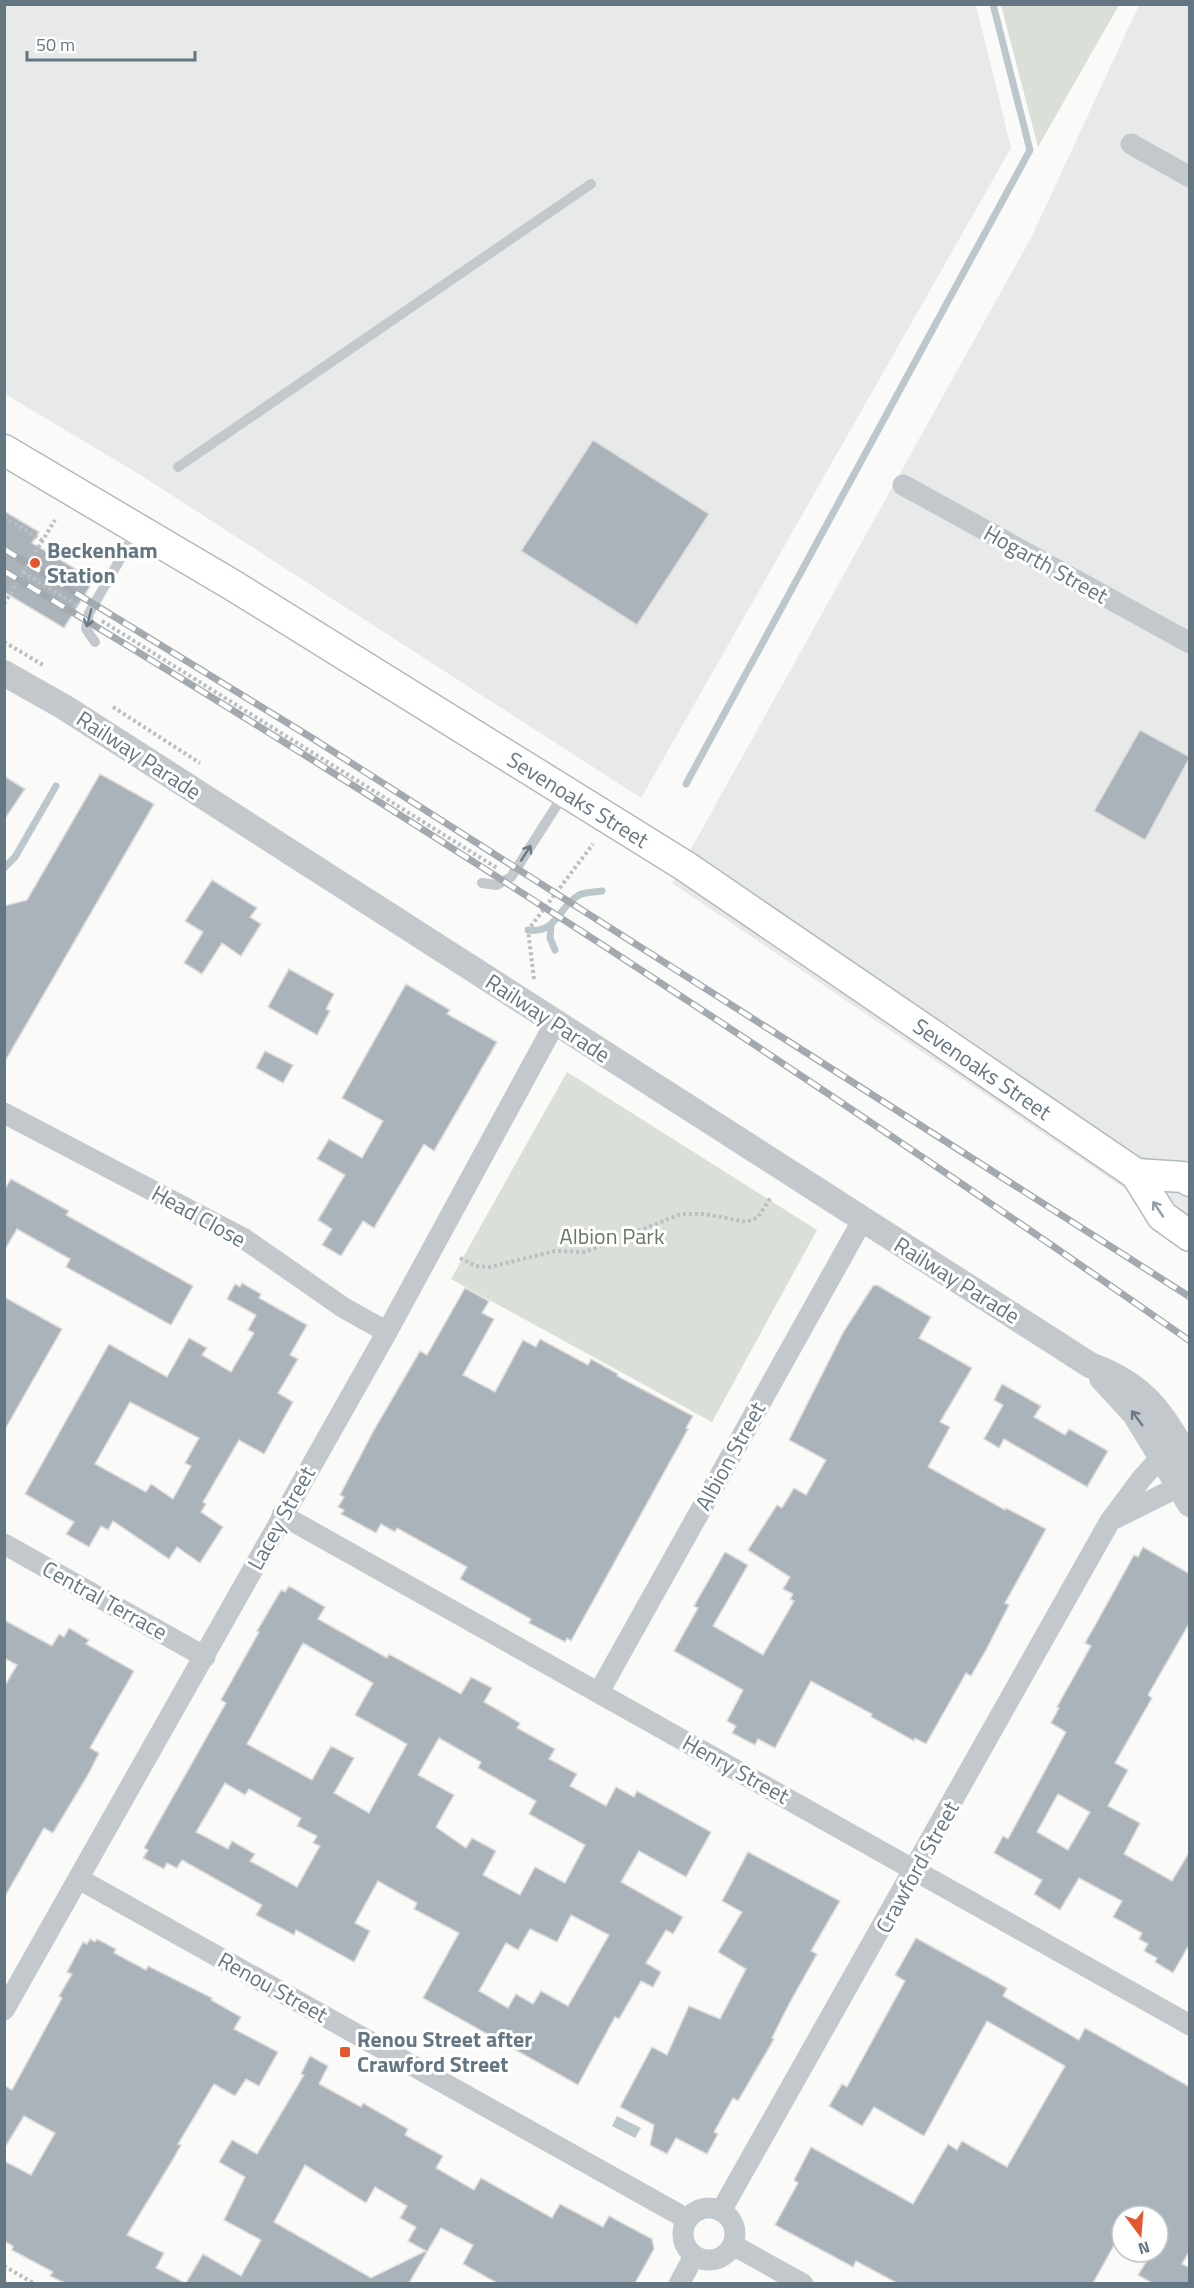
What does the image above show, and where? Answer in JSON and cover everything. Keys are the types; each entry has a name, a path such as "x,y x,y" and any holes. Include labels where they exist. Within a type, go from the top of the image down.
{"main road":[{"name":"Sevenoaks Street","path":"4,450 274,611 685,866 1136,1174 1162,1216 1190,1236"},
{"path":"1136,1174 1183,1177 1190,1181"}],"street":[{"path":"1131,144 1190,177"},
{"name":"Hogarth Street","path":"903,485 1190,643"},
{"name":"Railway Parade","path":"4,673 64,707 862,1221 1090,1365 1175,1453 1186,1490"},
{"name":"Lacey Street","path":"4,2010 387,1332 555,1023"},
{"name":"Head Close","path":"4,1113 243,1238 344,1308 387,1332"},
{"name":"Albion Street","path":"599,1692 862,1221"},
{"name":"Crawford Street","path":"722,2211 916,1870 1110,1521 1175,1453"},
{"path":"1110,1521 1155,1496 1186,1490"},
{"name":"Henry Street","path":"282,1515 1190,2025"},
{"name":"Central Terrace","path":"4,1544 205,1657"},
{"name":"Renou Street","path":"79,1879 687,2219"},
{"path":"712,2208 722,2211 732,2221 735,2235 733,2245 725,2256 710,2261 693,2256 684,2244 682,2230 687,2219 697,2210 712,2208"},
{"path":"733,2245 803,2283"},
{"path":"679,2283 693,2256"}],"lane":[{"path":"178,467 591,184"},
{"path":"95,642 86,629 89,613 137,530"},
{"path":"482,883 497,885 511,877 564,793"}],"path":[{"path":"4,517 43,541"},
{"path":"5,600 55,520"},
{"path":"23,572 511,877"},
{"path":"534,979 528,930 593,844"},
{"path":"460,1258 477,1266 490,1267 555,1251 585,1252 681,1214 705,1214 747,1222 758,1217 771,1197"},
{"path":"4,2266 35,2283"}],"shaded area":[{"path":"5,5 976,5 1011,148 641,798 142,476 5,394"},
{"path":"1139,5 1189,5 1189,1232 672,883 1031,238"},
{"path":"617,2116 641,2128 635,2138 612,2126"}],"green space":[{"path":"1001,5 1119,5 1038,147"},
{"name":"Albion Park","path":"567,1072 817,1230 712,1422 451,1279"}],"building":[{"path":"593,440 709,514 637,625 521,551"},
{"name":"Beckenham Station","path":"4,511 39,532 32,543 94,580 64,628 4,592"},
{"path":"1140,730 1190,757 1145,840 1094,811"},
{"path":"100,774 154,804 4,1063 4,906 27,900"},
{"path":"4,776 25,789 4,820"},
{"path":"212,880 257,908 250,917 261,924 241,956 222,943 202,974 184,963 203,932 185,921"},
{"path":"289,969 334,994 326,1009 330,1011 317,1035 268,1007"},
{"path":"406,984 450,1010 447,1014 497,1042 434,1151 424,1144 374,1228 363,1221 341,1256 322,1245 332,1229 318,1220 345,1175 317,1159 329,1139 362,1158 383,1121 342,1098"},
{"path":"265,1051 293,1065 283,1083 256,1068"},
{"path":"11,1179 69,1211 66,1215 193,1286 171,1325 66,1267 70,1259 17,1229 4,1251 4,1190"},
{"path":"242,1283 261,1294 259,1298 307,1325 290,1355 298,1359 278,1393 293,1402 264,1454 239,1440 203,1502 206,1504 201,1512 223,1527 200,1563 177,1547 169,1559 113,1521 108,1530 101,1526 89,1547 66,1534 74,1522 25,1494 109,1344 167,1377 189,1338 207,1348 202,1355 231,1372 254,1333 248,1330 256,1315 227,1299 235,1284 240,1287","holes":["130,1402 199,1438 185,1463 191,1466 173,1499 151,1484 146,1492 95,1464"]},
{"path":"877,1285 931,1317 919,1338 972,1368 940,1422 950,1427 928,1467 1005,1510 1006,1508 1046,1529 1005,1603 1009,1605 986,1650 971,1676 966,1673 926,1744 915,1738 914,1741 871,1717 872,1714 811,1681 775,1748 758,1739 755,1745 732,1733 736,1726 727,1721 743,1690 674,1651 698,1608 694,1606 725,1552 748,1565 713,1626 763,1655 794,1601 790,1599 793,1594 783,1589 790,1577 748,1550 777,1505 782,1508 794,1488 806,1495 826,1460 789,1440 844,1331 873,1286"},
{"path":"465,1288 489,1301 482,1313 494,1319 463,1375 495,1392 523,1340 536,1347 540,1339 588,1365 591,1359 618,1374 617,1376 693,1416 686,1428 688,1429 571,1641 567,1638 565,1642 529,1623 531,1619 460,1579 467,1567 397,1528 395,1532 381,1524 376,1533 341,1514 344,1510 338,1507 344,1497 340,1495 374,1430 420,1351 427,1355"},
{"path":"4,1297 62,1329 4,1431"},
{"path":"1002,1384 1041,1406 1034,1417 1065,1435 1069,1429 1108,1451 1087,1487 1004,1439 999,1448 984,1439 1003,1405 994,1400"},
{"path":"1143,1547 1190,1574 1190,1622 1148,1695 1152,1698 1115,1763 1128,1770 1108,1806 1140,1823 1124,1854 1172,1881 1190,1851 1190,1943 1173,1973 1155,1962 1157,1958 1144,1951 1148,1944 1139,1939 1142,1933 1113,1917 1122,1901 1079,1878 1060,1910 1034,1894 1042,1880 994,1853 1003,1836 1008,1839 1066,1732 1051,1723 1059,1708 1057,1707 1091,1646 1085,1643 1134,1555 1138,1557","holes":["1058,1794 1090,1812 1068,1850 1037,1832"]},
{"path":"289,1586 325,1607 318,1619 387,1658 389,1654 461,1694 471,1677 492,1688 484,1702 520,1723 517,1728 555,1749 549,1759 577,1774 570,1786 606,1806 616,1787 634,1797 637,1791 711,1832 686,1877 639,1851 621,1882 683,1917 673,1934 666,1930 646,1963 661,1972 653,1987 641,1981 619,2019 615,2017 578,2085 423,1998 459,1933 414,1909 417,1903 378,1881 355,1923 370,1931 354,1962 296,1930 294,1935 256,1915 262,1905 182,1860 177,1868 167,1863 164,1869 143,1858 148,1850 144,1848 226,1703 221,1700 259,1632 257,1631 281,1590 285,1592","holes":["303,1643 373,1683 355,1715 407,1744 369,1813 334,1793 354,1758 331,1746 312,1780 247,1744","439,1738 481,1762 478,1768 536,1801 529,1814 585,1845 565,1883 535,1867 520,1895 483,1875 496,1851 472,1838 466,1848 436,1827 454,1795 418,1775","225,1783 245,1795 249,1789 301,1818 297,1826 317,1836 313,1843 320,1846 297,1887 250,1861 255,1854 232,1841 228,1849 196,1832","571,1915 609,1935 568,2006 541,1991 533,2004 516,1994 508,2008 479,1991 506,1943 518,1950 530,1929 557,1942"]},
{"path":"4,1620 52,1646 59,1634 64,1637 69,1628 89,1640 86,1644 134,1671 90,1748 99,1753 89,1773 53,1833 44,1828 4,1898 4,1687 17,1665 4,1658"},
{"path":"748,1852 840,1901 811,1951 817,1954 789,2004 772,2038 774,2039 738,2101 733,2098 714,2132 718,2134 707,2154 676,2138 667,2154 650,2145 654,2125 620,2107 652,2047 667,2055 689,2006 720,2019 746,1969 718,1952 742,1912 722,1901"},
{"path":"916,1938 1007,1988 1003,1996 1079,2040 1085,2028 1190,2087 1190,2250 1182,2264 1190,2268 1190,2283 1152,2283 1138,2275 1145,2264 1170,2264 1170,2204 1110,2204 1110,2253 1093,2283 897,2283 856,2261 853,2267 775,2225 798,2183 794,2180 811,2147 913,2204 948,2144 957,2150 962,2141 1007,2167 1065,2066 987,2021 924,2136 874,2107 862,2126 829,2106 842,2084 847,2087 905,1981 895,1975"},
{"path":"90,1939 95,1942 97,1939 116,1949 114,1953 146,1970 148,1966 212,1998 211,2000 241,2017 234,2029 278,2052 259,2086 246,2079 235,2096 214,2084 178,2144 181,2145 172,2161 127,2235 164,2253 156,2268 185,2283 65,2283 50,2276 53,2272 12,2250 13,2246 4,2241 4,2161 31,2175 55,2133 24,2116 4,2149 4,2085 12,2090 62,1998 59,1996 72,1974 67,1972 83,1942 87,1944"},
{"path":"310,2056 328,2066 319,2084 361,2107 363,2103 408,2129 405,2135 443,2156 436,2168 474,2190 481,2178 552,2218 560,2204 603,2227 609,2216 652,2239 654,2249 635,2283 497,2283 463,2264 473,2245 441,2228 409,2283 186,2283 203,2254 241,2276 261,2240 224,2220 245,2177 219,2162 232,2140 257,2154 304,2075 301,2074","holes":["305,2165 366,2203 375,2187 407,2206 400,2218 416,2227 408,2241 426,2251 371,2278 274,2222"]}],"waterway":[{"path":"686,784 1030,150 993,4"},
{"path":"4,868 15,857 56,786"},
{"path":"528,930 538,930 551,924 579,895 602,891"},
{"path":"551,926 550,938 555,950"}],"railway":[{"path":"4,549 312,738 1190,1297"},
{"path":"4,571 305,755 603,946 898,1141 1190,1341"}],"place":[{"name":"Beckenham Station","path":"35,563"},
{"name":"Renou Street after Crawford Street","path":"345,2052"}]}
